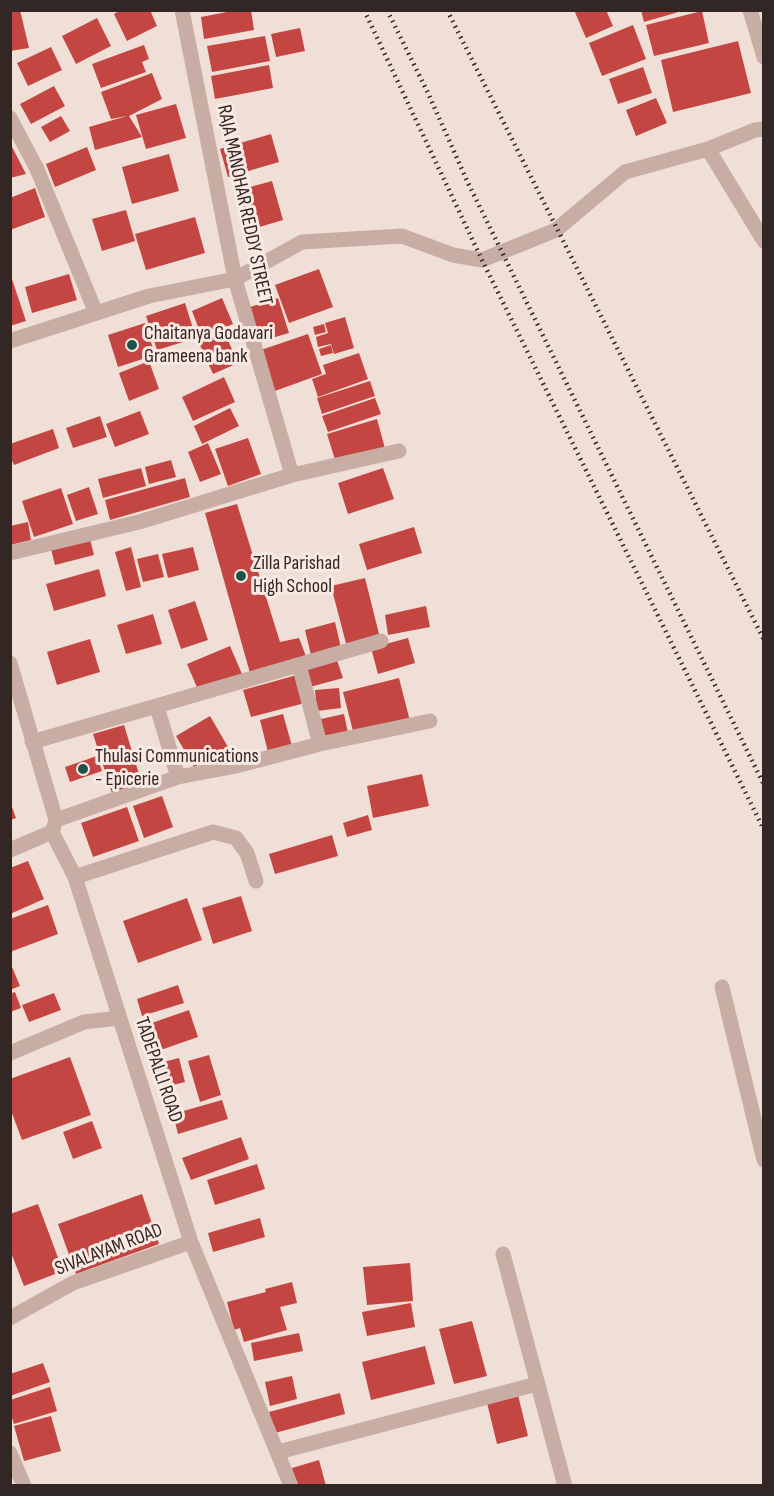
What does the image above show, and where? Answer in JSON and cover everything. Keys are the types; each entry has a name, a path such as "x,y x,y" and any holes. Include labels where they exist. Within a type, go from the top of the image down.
{"street":[{"name":"RAJA MANOHAR REDDY STREET","path":"182,10 234,279 292,475"},
{"path":"750,10 764,57"},
{"path":"10,118 37,169 96,313"},
{"path":"10,341 148,296 234,279 302,242 402,236 453,255 482,260 556,231 625,172 708,150 761,127"},
{"path":"708,150 764,242"},
{"path":"10,553 139,522 292,475 399,451"},
{"path":"32,742 381,641"},
{"name":"TADEPALLI ROAD","path":"10,663 54,826 75,877 191,1242 291,1485"},
{"path":"299,665 320,744"},
{"path":"157,707 178,777"},
{"path":"10,850 54,826 178,777 236,766 320,744 430,721"},
{"path":"75,877 213,832 236,838 246,854 256,881"},
{"path":"722,987 764,1160"},
{"path":"10,1053 84,1022 118,1018"},
{"name":"SIVALAYAM ROAD","path":"10,1318 73,1283 191,1242"},
{"path":"503,1254 565,1485"},
{"path":"278,1452 537,1384"},
{"path":"10,1452 24,1485"}],"building":[{"path":"10,10 20,10 29,48 10,51"},
{"path":"121,10 150,10 157,26 127,41 114,14"},
{"path":"237,10 251,10 254,30 204,39 201,17"},
{"path":"574,10 606,10 613,26 586,38"},
{"path":"641,10 682,10 682,11 644,22"},
{"path":"702,11 709,43 654,56 646,25"},
{"path":"97,18 111,46 76,64 62,36"},
{"path":"633,25 646,59 602,76 589,43"},
{"path":"300,28 305,51 276,57 271,34"},
{"path":"265,36 270,61 212,72 207,46"},
{"path":"738,41 751,93 673,112 661,60"},
{"path":"144,45 149,59 142,62 146,72 101,88 92,64"},
{"path":"51,47 62,70 28,86 17,63"},
{"path":"269,65 273,88 215,99 211,76"},
{"path":"643,67 652,93 618,104 609,79"},
{"path":"152,73 162,99 129,116 142,137 95,150 89,127 127,116 111,119 101,92"},
{"path":"54,86 65,106 31,124 20,104"},
{"path":"656,98 667,123 636,136 626,110"},
{"path":"176,104 186,138 146,149 136,115"},
{"path":"61,116 70,131 50,142 41,127"},
{"path":"271,134 279,162 228,177 220,149"},
{"path":"10,143 26,174 10,178"},
{"path":"87,147 96,170 55,187 46,164"},
{"path":"169,154 179,191 132,204 122,167"},
{"path":"272,181 283,220 249,230 239,190"},
{"path":"35,188 45,217 10,230 10,198"},
{"path":"126,210 135,241 102,251 92,219"},
{"path":"195,217 205,253 146,270 135,234"},
{"path":"319,269 333,307 289,323 275,285"},
{"path":"10,273 26,321 10,326"},
{"path":"69,274 77,300 32,313 25,287"},
{"path":"222,298 233,324 202,337 192,311"},
{"path":"278,298 289,333 258,342 247,308"},
{"path":"185,303 196,338 157,350 146,316"},
{"path":"345,317 354,348 334,354 331,344 318,347 316,337 328,333 325,323"},
{"name":"Chaitanya Godavari Grameena bank","path":"145,323 155,355 118,367 108,335"},
{"path":"324,324 326,332 315,335 313,327"},
{"path":"224,331 238,363 213,374 199,343"},
{"path":"308,334 322,374 272,392 258,351"},
{"path":"331,345 333,353 321,356 319,349"},
{"path":"359,353 368,379 318,397 312,379 326,374 323,365"},
{"path":"149,361 159,389 129,401 119,373"},
{"path":"224,377 235,402 193,421 182,397"},
{"path":"370,381 375,396 322,414 317,398"},
{"path":"375,398 381,414 328,432 322,416"},
{"path":"230,408 239,426 202,444 194,426"},
{"path":"140,411 149,434 115,447 106,424"},
{"path":"100,416 107,437 73,448 66,428"},
{"path":"377,419 386,452 337,466 327,434"},
{"path":"53,429 59,448 14,465 10,456 10,444"},
{"path":"248,438 261,474 228,486 215,449"},
{"path":"208,443 221,474 200,482 188,452"},
{"path":"171,460 176,477 149,484 145,467"},
{"path":"141,468 146,486 103,498 98,479"},
{"path":"383,468 394,499 348,514 338,483"},
{"path":"185,478 190,497 110,520 105,500"},
{"path":"89,487 98,514 76,521 67,495"},
{"path":"61,488 73,524 34,537 22,501"},
{"name":"Zilla Parishad High School","path":"237,504 280,642 299,638 307,659 250,673 205,513"},
{"path":"28,522 31,540 10,545 10,526"},
{"path":"414,527 422,553 367,570 359,544"},
{"path":"89,535 94,555 55,565 50,545"},
{"path":"131,547 141,587 126,591 115,552"},
{"path":"193,547 199,570 168,578 162,554"},
{"path":"158,554 164,577 143,582 137,559"},
{"path":"99,569 106,596 54,611 46,584"},
{"path":"365,578 380,638 347,647 331,586"},
{"path":"195,601 208,640 181,649 168,610"},
{"path":"426,606 430,627 388,635 385,615"},
{"path":"153,614 162,644 126,654 117,625"},
{"path":"335,622 341,648 311,655 305,630"},
{"path":"408,638 415,663 378,674 371,648"},
{"path":"90,639 100,672 57,685 47,652"},
{"path":"230,646 242,674 199,692 187,664"},
{"path":"337,660 343,678 310,687 305,670"},
{"path":"297,675 305,703 251,717 243,690"},
{"path":"399,678 410,721 354,735 343,692"},
{"path":"339,688 341,708 317,711 315,690"},
{"path":"283,714 292,746 268,752 260,720"},
{"path":"344,714 348,733 325,738 321,719"},
{"path":"210,716 228,747 194,767 176,736"},
{"path":"124,725 142,784 112,793 93,734"},
{"name":"Thulasi Communications - Epicerie","path":"97,756 102,771 70,782 65,767"},
{"path":"422,774 429,806 373,818 367,786"},
{"path":"162,796 173,827 144,838 133,806"},
{"path":"10,802 16,818 10,820"},
{"path":"127,807 139,841 93,857 81,823"},
{"path":"368,815 372,830 347,837 343,823"},
{"path":"332,835 338,856 275,874 269,854"},
{"path":"28,861 44,899 10,914 10,868"},
{"path":"241,896 252,931 213,944 202,908"},
{"path":"187,898 202,940 138,963 123,921"},
{"path":"48,905 58,934 10,952 10,919"},
{"path":"10,962 20,986 10,990"},
{"path":"178,985 184,1003 142,1016 137,999"},
{"path":"15,992 21,1008 10,1012 10,994"},
{"path":"54,993 61,1010 29,1022 22,1005"},
{"path":"189,1010 198,1037 152,1053 143,1026"},
{"path":"209,1055 221,1095 200,1102 188,1061"},
{"path":"70,1057 91,1115 22,1140 10,1108 10,1079"},
{"path":"179,1058 185,1082 158,1089 152,1065"},
{"path":"222,1100 228,1119 178,1134 173,1114"},
{"path":"92,1121 102,1148 73,1159 63,1132"},
{"path":"241,1137 249,1159 191,1180 182,1158"},
{"path":"257,1164 265,1189 215,1205 207,1180"},
{"path":"142,1194 159,1244 76,1274 58,1224"},
{"path":"38,1204 63,1271 24,1286 10,1250 10,1214"},
{"path":"260,1218 265,1237 213,1252 208,1233"},
{"path":"410,1263 413,1301 367,1305 363,1267"},
{"path":"292,1282 297,1303 280,1307 287,1330 244,1342 240,1328 234,1330 227,1302 266,1292 265,1289"},
{"path":"411,1303 415,1327 367,1336 362,1312"},
{"path":"472,1321 487,1376 454,1384 439,1329"},
{"path":"299,1333 303,1351 254,1361 251,1343"},
{"path":"425,1346 435,1384 371,1400 362,1362"},
{"path":"43,1363 50,1382 10,1396 10,1374"},
{"path":"292,1376 297,1399 270,1406 265,1382"},
{"path":"50,1387 57,1411 14,1424 10,1412 10,1400"},
{"path":"340,1393 345,1414 275,1433 269,1412"},
{"path":"518,1395 528,1436 497,1444 487,1403"},
{"path":"51,1416 61,1451 24,1461 14,1426"},
{"path":"319,1460 326,1486 297,1486 292,1468"}],"railway":[{"path":"364,10 482,260 764,830"},
{"path":"387,10 428,93 468,183 764,785"},
{"path":"447,10 764,640"}],"place":[{"name":"Chaitanya Godavari Grameena bank","path":"132,345"},
{"name":"Zilla Parishad High School","path":"241,576"},
{"name":"Thulasi Communications - Epicerie","path":"83,769"}]}
